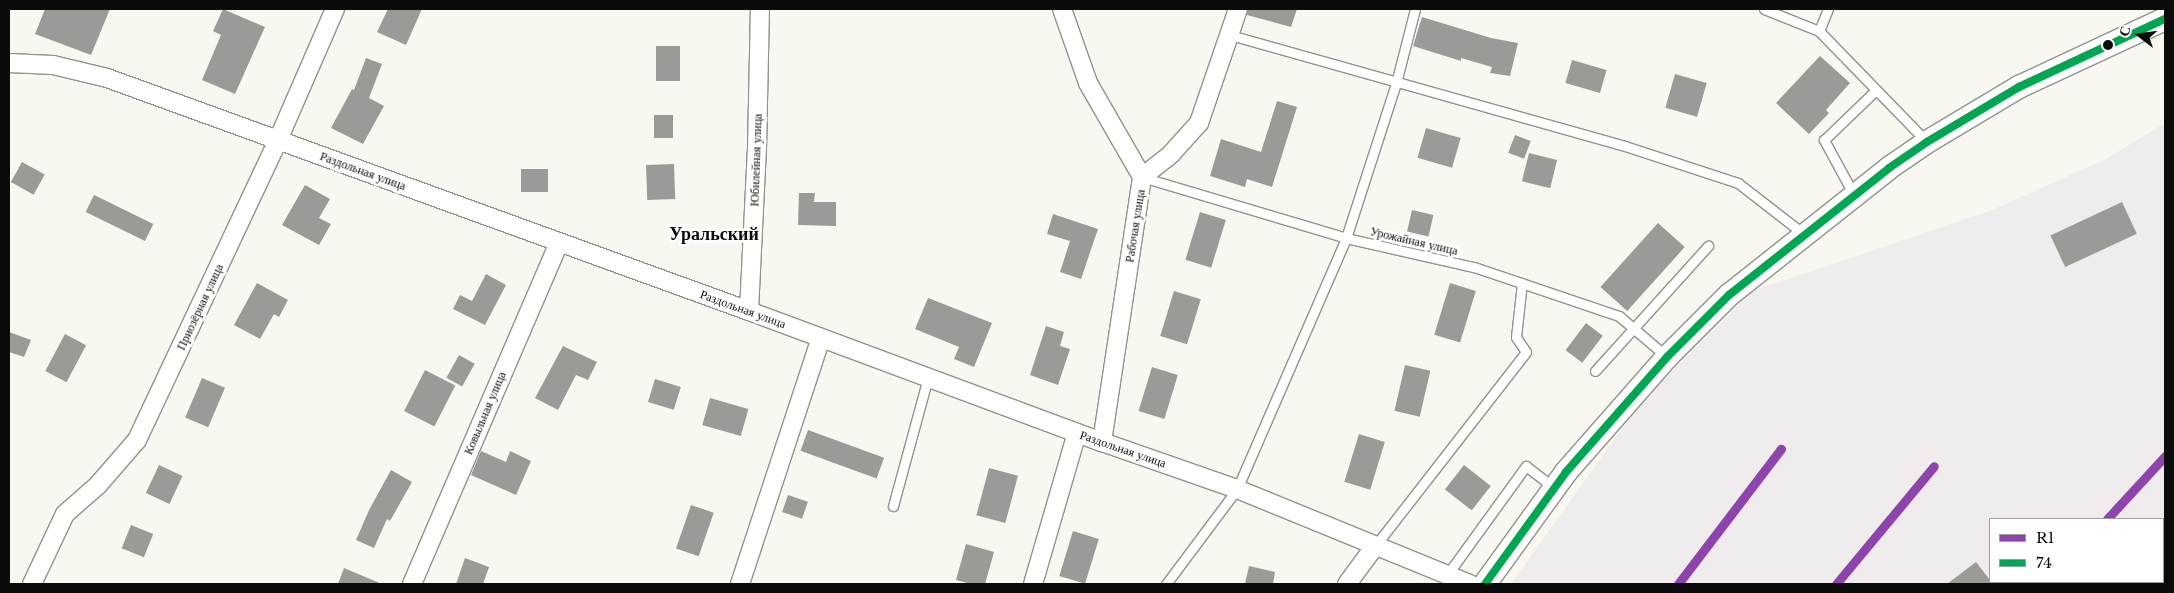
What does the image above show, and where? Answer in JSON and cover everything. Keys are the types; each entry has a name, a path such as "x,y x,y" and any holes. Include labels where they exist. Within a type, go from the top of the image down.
{"street":[{"name":"Приозёрная улица","path":"32,584 65,514 98,485 137,440 278,140 334,9"},
{"name":"Юбилейная улица","path":"749,311 757,149 760,9"},
{"path":"1062,9 1088,84 1142,178"},
{"name":"Рабочая улица","path":"1102,442 1142,178 1171,154 1199,123 1238,9"},
{"path":"1485,584 1554,488 1667,357 1729,295 1804,235 1856,197 1889,168 1927,142 2019,87 2165,19"},
{"name":"Раздольная улица","path":"9,63 54,65 107,78 749,311 1102,442 1237,489 1470,584"},
{"name":"Ковыльная улица","path":"412,584 559,242"},
{"path":"740,584 821,338"},
{"path":"1033,584 1078,433"},
{"path":"1346,584 1375,546"}],"lane":[{"path":"1166,584 1237,489 1346,238 1396,83 1415,9"},
{"path":"1764,9 1820,31 1927,142"},
{"path":"1820,31 1828,9"},
{"path":"1230,35 1625,146 1738,183 1804,235"},
{"path":"1856,197 1824,140 1876,90"},
{"name":"Урожайная улица","path":"1142,178 1346,238 1474,267 1619,316 1667,357"},
{"path":"1595,371 1708,246"},
{"path":"1375,546 1526,352 1516,337 1522,283"},
{"path":"893,506 928,377"},
{"path":"1447,575 1526,466 1554,488"}],"shaded area":[{"path":"2165,123 2165,584 1511,584 1637,407 1750,292 1992,210 2106,159"}],"building":[{"path":"45,9 110,9 91,55 35,34"},
{"path":"223,9 265,27 235,94 202,80 221,35 213,31"},
{"path":"388,9 422,9 406,45 377,32"},
{"path":"1248,9 1297,9 1291,27 1247,15"},
{"path":"1422,17 1491,38 1518,43 1510,76 1490,73 1492,67 1461,58 1461,61 1413,46"},
{"path":"656,46 680,46 680,81 656,81"},
{"path":"1820,56 1850,83 1826,110 1829,113 1809,134 1776,103"},
{"path":"366,58 382,64 369,98 384,106 363,144 331,128 352,89 354,90"},
{"path":"1572,60 1607,70 1600,93 1565,83"},
{"path":"1675,74 1707,83 1697,117 1665,108"},
{"path":"1277,101 1297,107 1272,187 1247,179 1245,187 1210,176 1221,139 1261,152"},
{"path":"654,115 673,115 673,138 654,138"},
{"path":"1426,128 1461,138 1452,168 1417,158"},
{"path":"1515,135 1531,141 1524,159 1508,153"},
{"path":"1529,153 1557,160 1550,188 1522,181"},
{"path":"22,162 45,175 34,195 11,182"},
{"path":"674,164 675,199 647,200 646,165"},
{"path":"521,169 548,169 548,192 521,192"},
{"path":"305,185 330,199 319,218 331,224 319,245 282,225"},
{"path":"799,193 815,193 814,202 836,202 836,226 798,225"},
{"path":"94,195 153,224 145,241 86,212"},
{"path":"2122,202 2137,234 2065,267 2050,235"},
{"path":"1412,210 1433,215 1428,236 1407,231"},
{"path":"1200,212 1226,220 1211,268 1185,260"},
{"path":"1053,214 1098,229 1081,279 1060,272 1070,241 1047,234"},
{"path":"1658,223 1685,247 1627,311 1600,287"},
{"path":"486,274 506,285 485,325 453,309 460,295 472,301"},
{"path":"257,283 288,300 279,317 274,314 260,339 234,325"},
{"path":"1450,283 1476,291 1460,343 1434,335"},
{"path":"1174,291 1201,299 1187,344 1160,336"},
{"path":"928,298 992,323 974,367 954,359 959,347 915,329"},
{"path":"1586,323 1603,336 1582,363 1566,350"},
{"path":"1046,326 1064,332 1060,346 1070,349 1058,385 1030,375"},
{"path":"9,332 31,340 24,357 9,352"},
{"path":"65,334 86,345 66,382 45,371"},
{"path":"563,346 597,362 588,380 576,375 558,410 535,398"},
{"path":"459,355 475,364 462,386 446,378"},
{"path":"1405,365 1430,371 1420,417 1394,411"},
{"path":"1152,367 1178,375 1164,419 1139,411"},
{"path":"425,370 455,385 434,426 404,411"},
{"path":"202,378 225,388 208,427 185,418"},
{"path":"655,379 681,387 674,410 648,402"},
{"path":"710,398 748,409 741,436 702,425"},
{"path":"808,430 884,458 877,478 800,451"},
{"path":"1359,434 1385,442 1370,490 1344,482"},
{"path":"481,451 506,462 510,451 531,461 516,495 471,475"},
{"path":"159,465 183,476 169,504 146,493"},
{"path":"1464,465 1491,486 1472,510 1445,489"},
{"path":"989,468 1018,476 1005,523 976,515"},
{"path":"391,470 412,482 390,521 387,519 374,548 356,540 369,510"},
{"path":"788,495 808,502 802,519 782,512"},
{"path":"691,505 714,513 699,556 676,548"},
{"path":"131,525 153,534 144,557 122,548"},
{"path":"1073,531 1099,539 1085,584 1059,576"},
{"path":"966,544 994,552 985,584 971,584 956,580"},
{"path":"465,558 489,567 483,584 456,584"},
{"path":"1976,562 1989,579 1989,583 1993,584 1947,584"},
{"path":"1249,566 1275,572 1273,584 1245,584"},
{"path":"344,568 382,584 338,584"}],"transit line":[{"name":"74","path":"1485,584 1566,472 1667,357 1729,295 1889,168 1927,142 2019,87 2165,19"},
{"name":"R1","path":"1678,584 1781,449"},
{"name":"R1","path":"2108,518 2165,456"},
{"name":"R1","path":"1836,584 1934,466"}],"district":[{"name":"Уральский","path":"714,234"}]}
